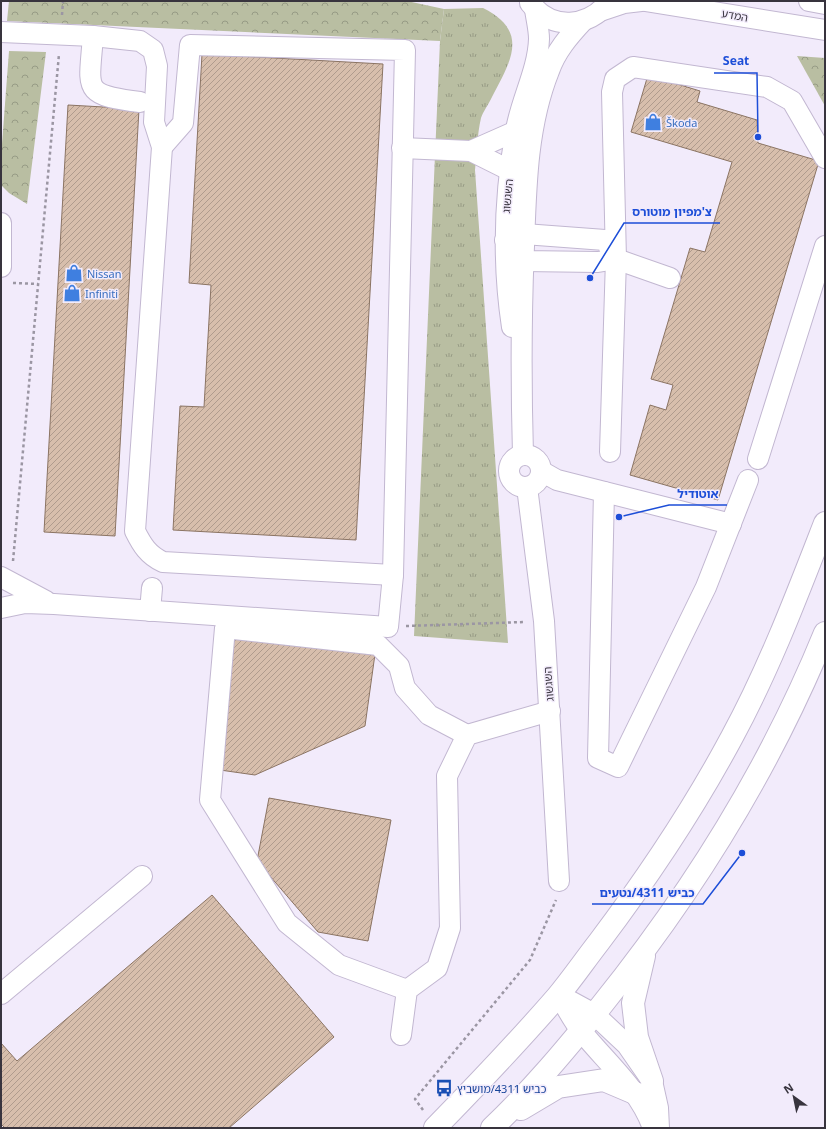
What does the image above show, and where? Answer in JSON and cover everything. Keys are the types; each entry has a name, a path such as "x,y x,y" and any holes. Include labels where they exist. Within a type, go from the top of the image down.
{"main road":[{"path":"431,1122 489,1074 559,995 616,919 655,863 698,797 733,736 791,608 825,522"},
{"path":"497,1124 581,1031 646,948 699,871 752,782 779,732 825,633"},
{"path":"497,1124 558,1087 604,1080 644,1087 633,1003 646,948"}],"street":[{"path":"530,3 545,17 557,22 570,23 583,21 605,6 640,1"},
{"name":"המדע","path":"645,1 825,30"},
{"path":"810,1 825,4"},
{"name":"השגשוג","path":"521,387 504,264 505,216 509,170 516,131 537,55 539,38 530,3"},
{"name":"השגשוג","path":"523,455 521,387 523,260 530,153 541,95 549,71 556,54 568,36 583,21"},
{"path":"1,32 93,36 140,41 153,50 156,66 154,122 162,147 135,531 143,547 155,558 163,562 393,575"},
{"path":"93,36 90,81 97,93 110,98 140,102"},
{"path":"1,608 25,603 54,604 388,627 393,575 405,50 190,45 183,123 162,147"},
{"path":"610,452 616,259 612,92 615,78 633,67 767,87 792,101 825,158"},
{"path":"471,151 516,131"},
{"path":"402,148 471,151 509,170"},
{"path":"1,223 5,275"},
{"path":"616,259 605,240 524,234 505,240 523,260 598,262 616,259 670,278"},
{"path":"758,459 825,246"},
{"path":"523,455 534,457 538,461 541,471 538,481 527,487 519,487 514,484 509,475 510,464 523,455"},
{"path":"541,471 557,480 731,524"},
{"path":"604,492 598,758 618,767 706,587 748,480"},
{"name":"השגשוג","path":"527,487 544,621 559,881"},
{"path":"6,580 54,604"},
{"path":"150,611 152,588"},
{"path":"407,990 339,966 287,924 210,800 225,628 378,645 399,666 405,688 429,715 466,735 550,711"},
{"path":"401,1035 407,990 437,968 450,928 447,776 466,735"},
{"path":"1,994 142,876"},
{"path":"559,995 594,1014 626,1045 644,1087 658,1108 659,1128"},
{"path":"559,995 581,1031 644,1087 648,1113 653,1128"}],"path":[{"path":"6,580 38,284 63,1"},
{"path":"5,275 38,284"},
{"path":"388,627 544,621"},
{"path":"431,1122 415,1099 530,960 565,877 559,881"}],"green space":[{"path":"9,1 407,1 444,9 440,41 7,21"},
{"path":"483,8 498,17 507,27 512,38 512,49 505,73 481,118 475,170 508,643 414,636 440,41 444,9"},
{"path":"9,51 46,52 27,204 9,193 1,185 1,157"},
{"path":"797,56 825,58 825,106"}],"building":[{"path":"202,54 383,64 356,540 173,530 180,406 204,407 211,285 189,283"},
{"path":"648,75 700,91 697,102 757,120 758,143 819,161 718,500 630,475 650,405 666,410 673,385 651,379 690,248 705,252 732,162 631,132"},
{"path":"68,105 139,109 115,536 44,532"},
{"path":"230,636 375,654 365,726 255,775 213,769"},
{"path":"269,798 391,820 368,941 318,932 257,861"},
{"path":"212,895 334,1037 229,1128 5,1128 1,1124 1,1043 17,1061"}],"place":[{"name":"Škoda","path":"653,122"},
{"name":"Seat","path":"758,137"},
{"name":"Nissan","path":"74,273"},
{"name":"צ'מפיון מוטורס","path":"590,278"},
{"name":"Infiniti","path":"72,293"},
{"name":"אוטודיל","path":"619,517"},
{"name":"כביש 4311/נטעים","path":"742,853"},
{"name":"כביש 4311/מושביץ","path":"444,1088"}]}
